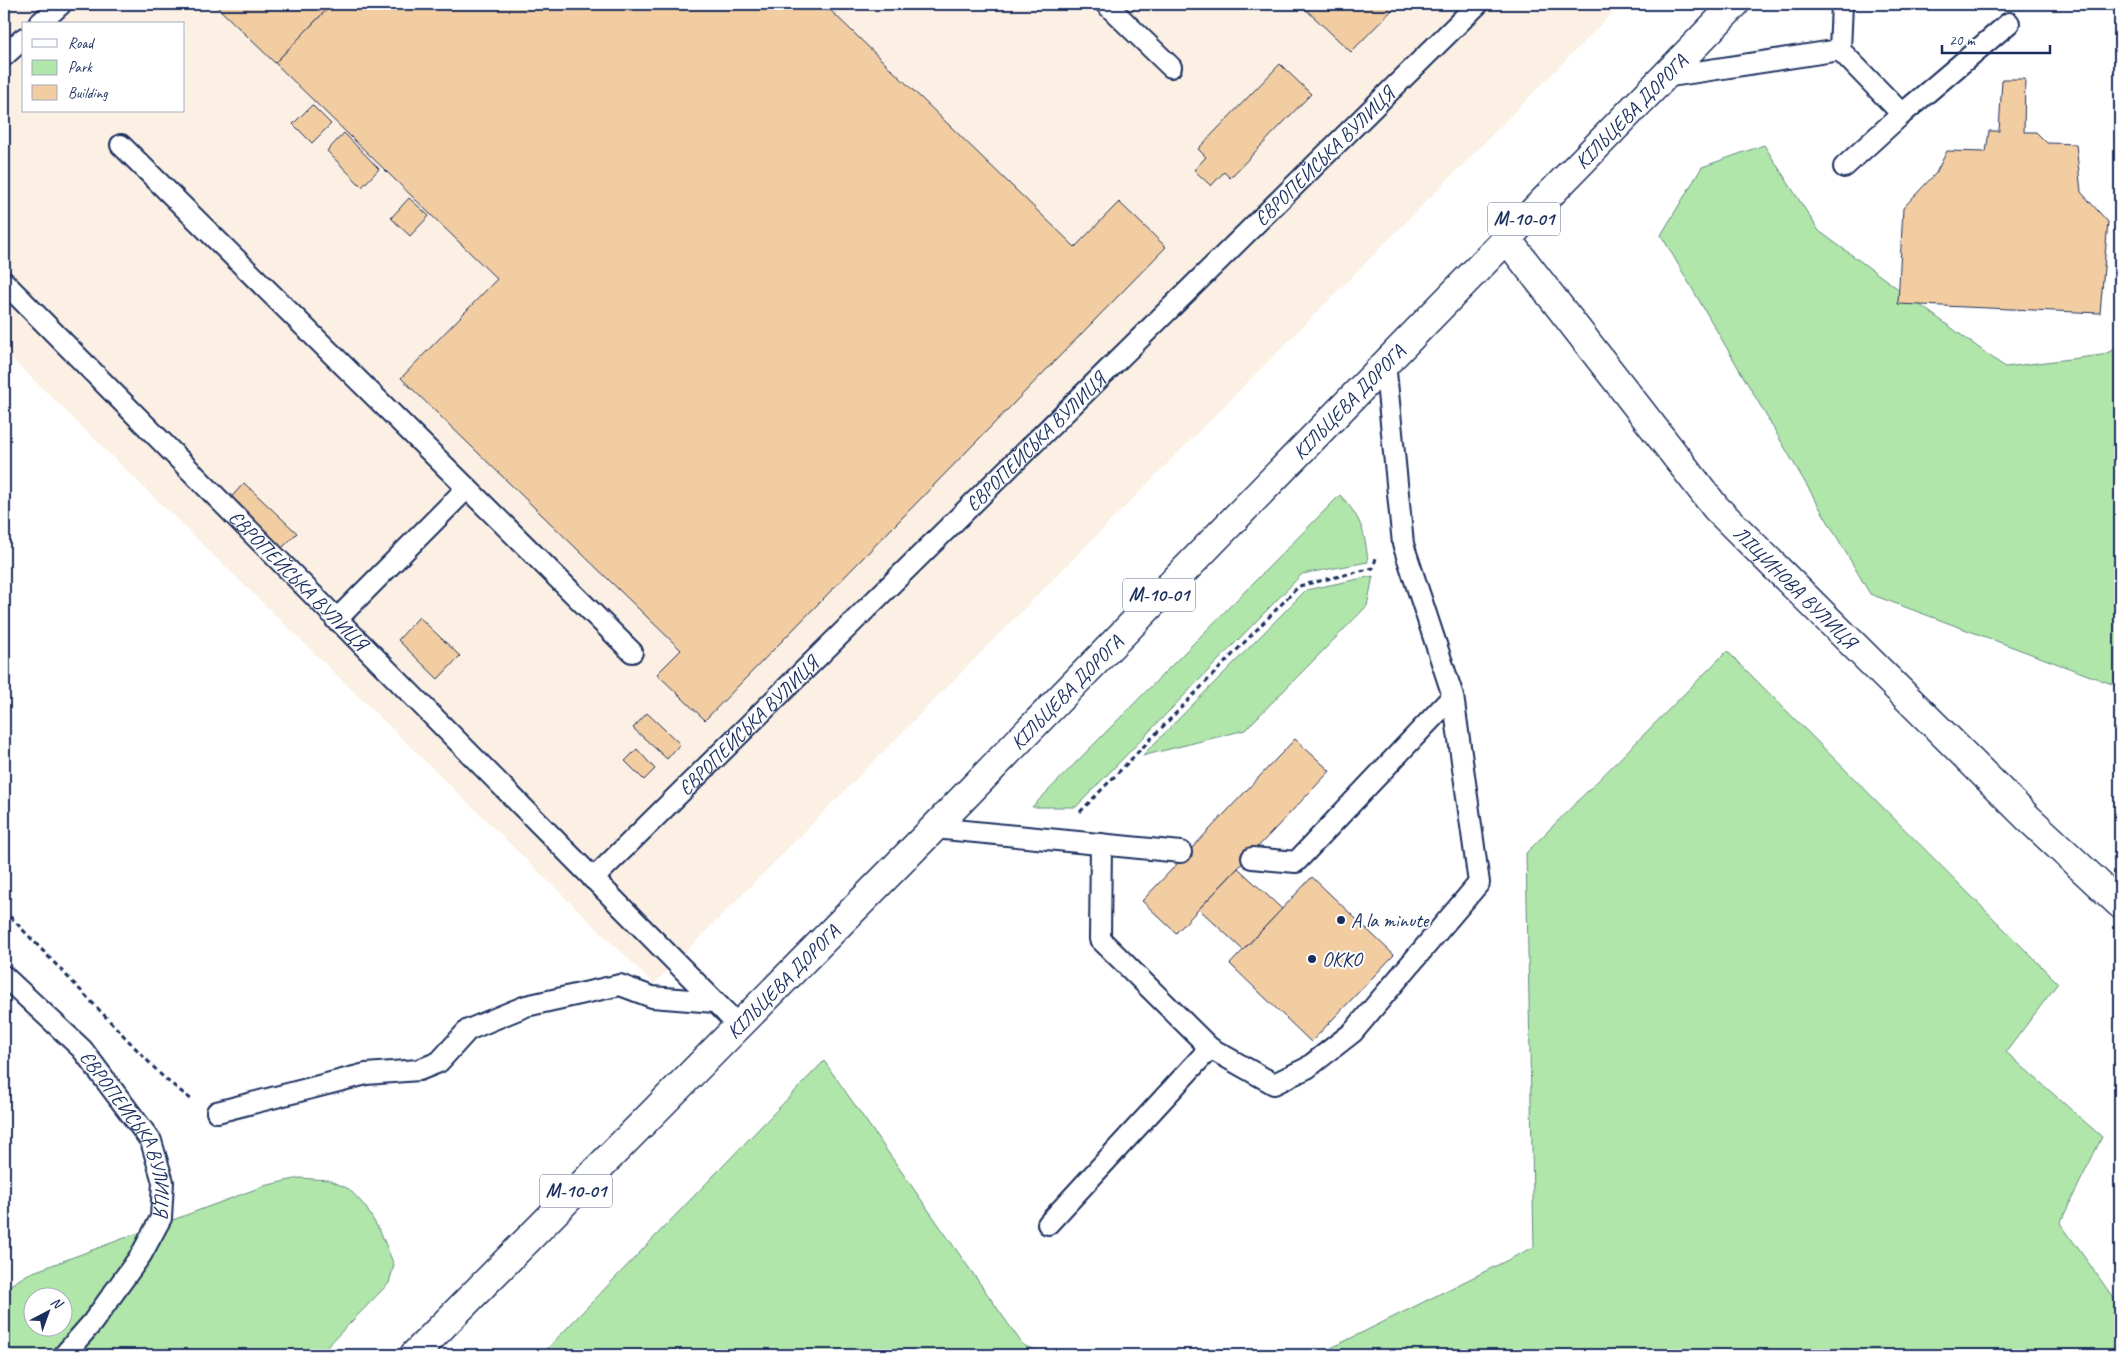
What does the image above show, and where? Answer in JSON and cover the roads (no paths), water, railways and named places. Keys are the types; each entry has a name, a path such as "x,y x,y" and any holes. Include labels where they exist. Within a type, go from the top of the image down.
{"main road":[{"name":"КІЛЬЦЕВА ДОРОГА","path":"414,1355 934,828 1384,362 1735,4"},
{"name":"ЛІЩИНОВА ВУЛИЦЯ","path":"1506,238 1716,508 2028,818 2120,904"}],"lane":[{"path":"41,22 61,4"},
{"path":"1106,4 1171,67"},
{"name":"ЄВРОПЕЙСЬКА ВУЛИЦЯ","path":"593,879 1478,4"},
{"path":"1842,4 1840,50 1902,114"},
{"path":"1844,168 1902,114 2009,23"},
{"path":"4,56 22,40"},
{"path":"1664,77 1840,50"},
{"path":"121,145 632,652"},
{"name":"ЄВРОПЕЙСЬКА ВУЛИЦЯ","path":"4,282 738,1025"},
{"path":"1101,844 1100,939 1210,1048 1274,1084 1307,1068 1353,1032 1479,883 1453,696 1403,544 1384,362"},
{"path":"336,620 467,488"},
{"path":"1252,858 1296,862 1453,696"},
{"path":"934,828 1181,852"},
{"name":"ЄВРОПЕЙСЬКА ВУЛИЦЯ","path":"4,976 82,1049 151,1141 163,1182 161,1218 141,1254 92,1323 64,1355"},
{"path":"217,1112 366,1074 419,1070 439,1062 468,1030 499,1016 526,1006 620,985 652,997 715,1002"},
{"path":"1048,1224 1210,1048"}],"place":[{"name":"A la minute","path":"1341,920"},
{"name":"ОККО","path":"1312,959"}]}
